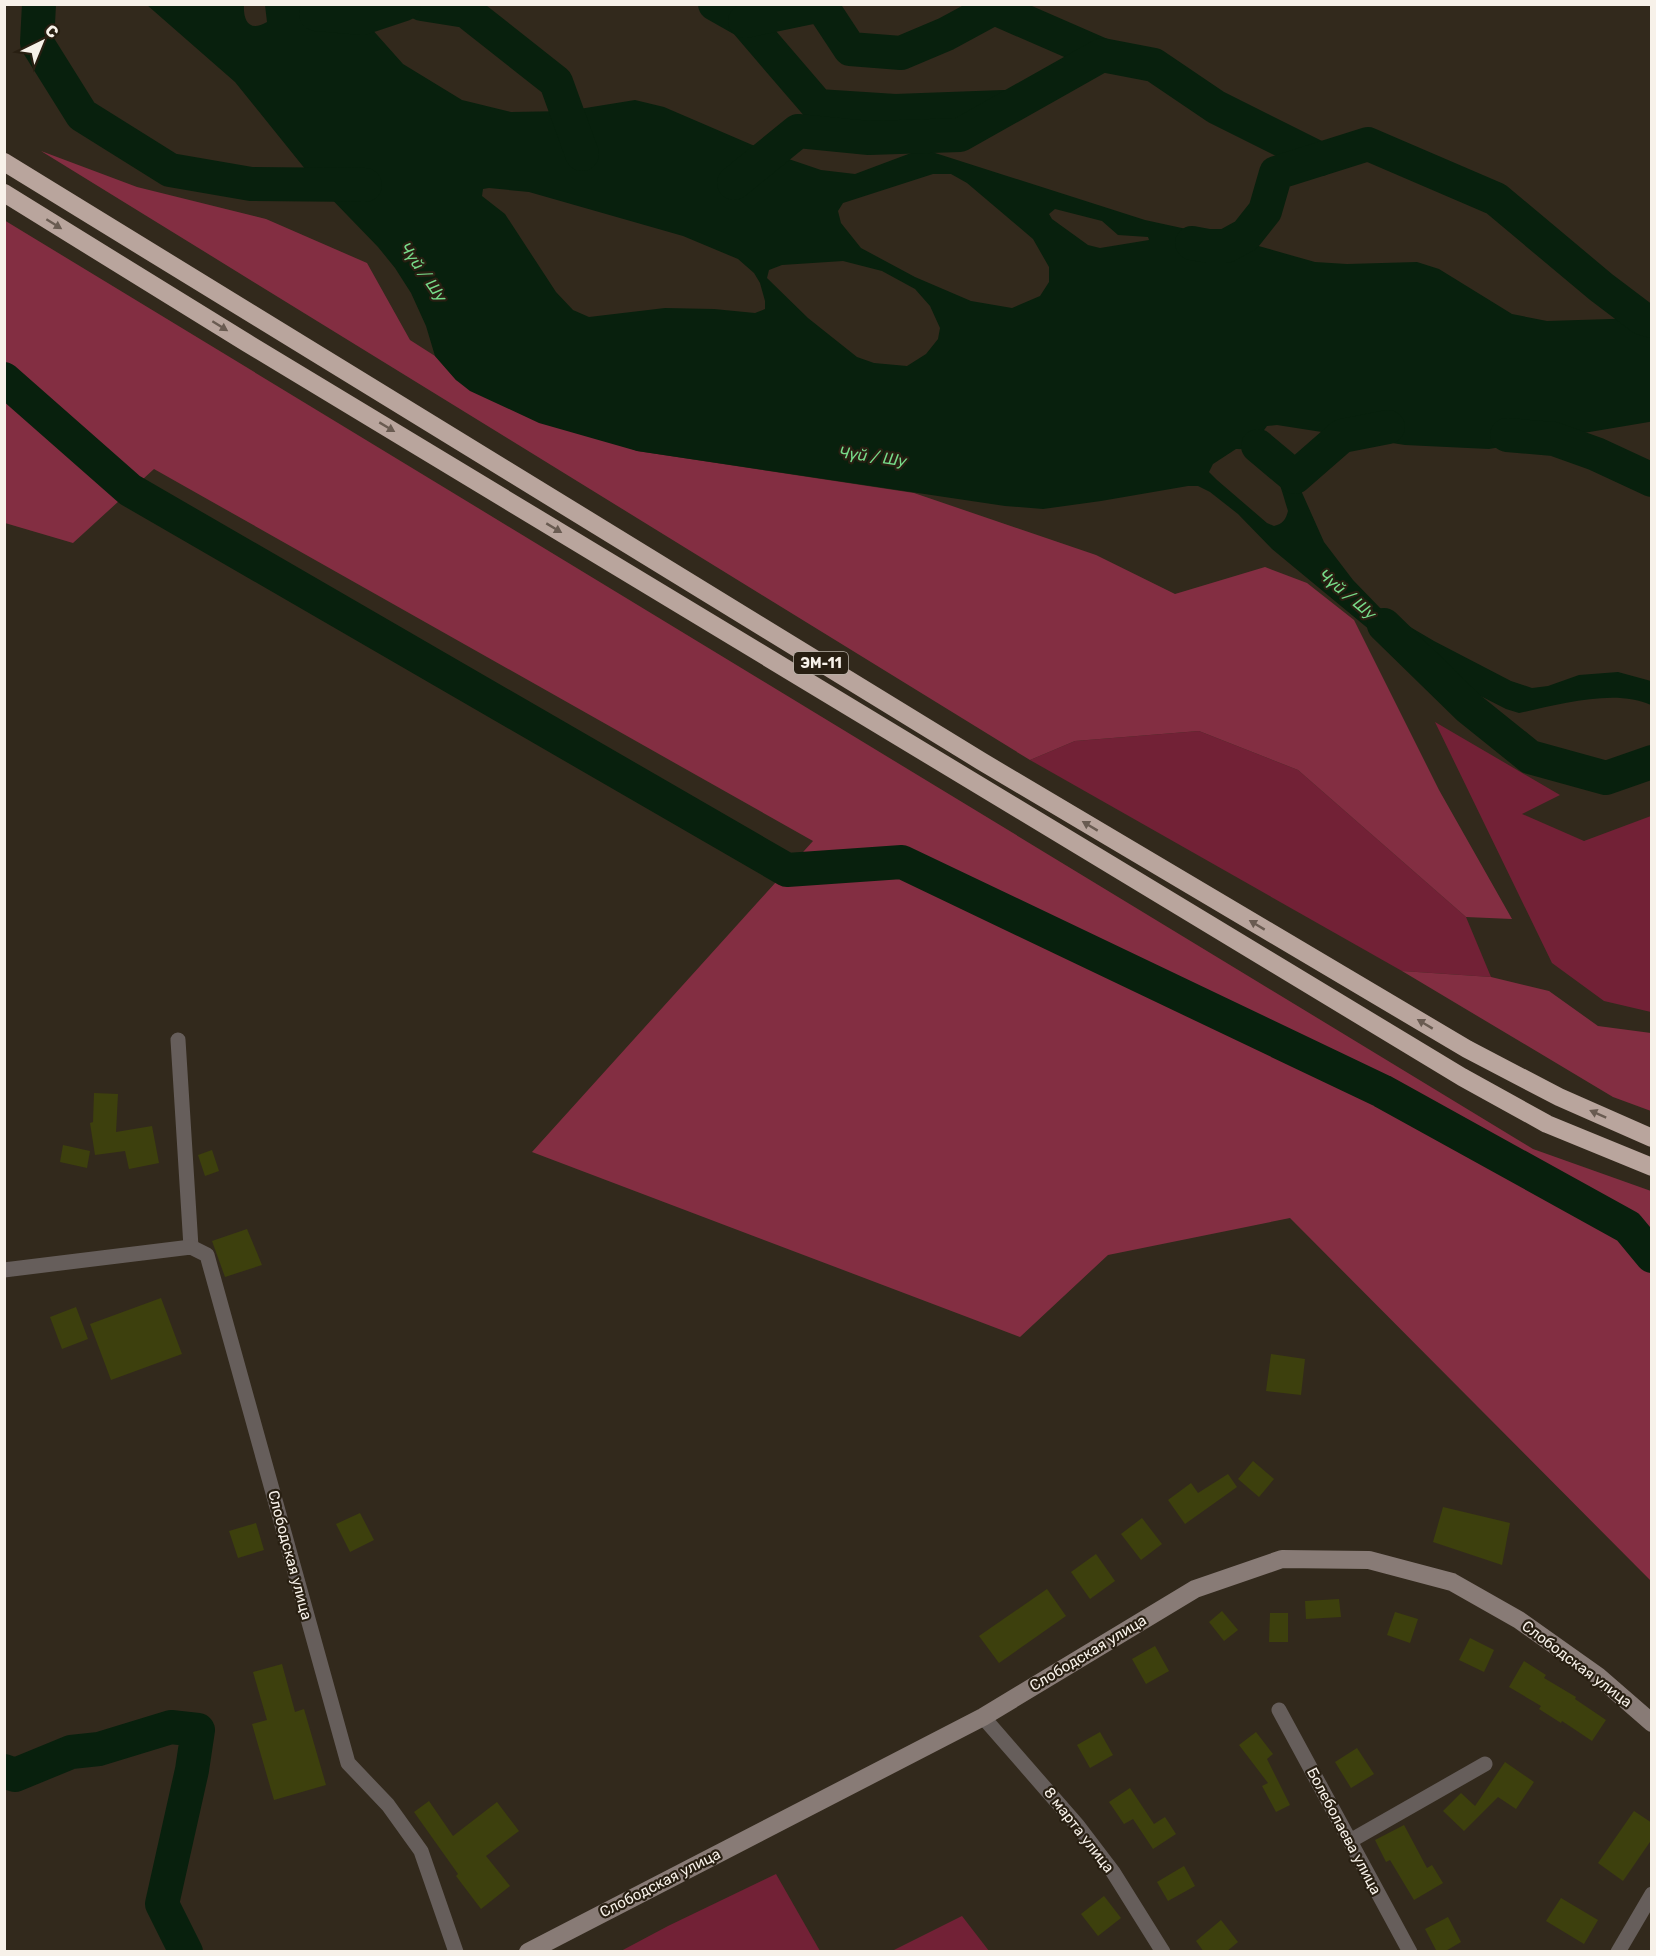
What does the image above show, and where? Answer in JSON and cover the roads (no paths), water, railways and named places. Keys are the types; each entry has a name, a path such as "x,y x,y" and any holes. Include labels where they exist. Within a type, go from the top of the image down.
{"highway":[{"name":"ЭМ-11","path":"4,162 991,767 1467,1049 1559,1097 1652,1138"},
{"name":"ЭМ-11","path":"4,193 247,343 1462,1077 1547,1124 1652,1167"}],"street":[{"path":"4,1270 191,1247 178,1040"},
{"name":"Слободская улица","path":"191,1247 207,1255 348,1763 388,1805 421,1851 456,1952"},
{"name":"Слободская улица","path":"528,1952 983,1717 1195,1589 1282,1559 1369,1560 1452,1582 1519,1620 1598,1676 1652,1723"},
{"name":"Болеболаева улица","path":"1279,1710 1410,1952"},
{"name":"8 марта улица","path":"983,1717 1078,1826 1113,1872 1163,1952"},
{"path":"1350,1841 1485,1764"},
{"path":"1618,1952 1652,1894"}],"water":[{"name":"Чүй / Шу","path":"147,5 244,5 246,20 256,26 267,22 265,5 354,5 362,18 403,64 462,100 511,112 567,111 635,100 664,107 771,153 821,170 855,174 911,153 932,152 1145,220 1237,240 1315,262 1347,264 1417,262 1439,269 1512,314 1547,321 1642,318 1651,315 1652,421 1649,422 1489,449 1405,445 1277,425 1267,426 1262,433 1295,477 1324,542 1353,580 1383,611 1434,641 1511,681 1532,688 1548,686 1579,675 1618,672 1651,681 1651,705 1637,700 1603,698 1568,702 1519,713 1506,709 1457,684 1418,657 1382,640 1272,549 1238,514 1210,492 1198,486 1043,509 1005,506 637,451 539,423 470,391 456,380 435,356 426,326 411,293 395,268 378,247 318,185 235,82","holes":["933,174 951,174 967,183 1033,239 1049,267 1049,282 1040,296 1012,308 971,301 915,277 861,248 841,223 838,211 843,203","483,189 529,192 683,236 738,259 754,273 760,283 765,309 755,313 665,308 589,317 573,310 556,292 505,214 482,196","1055,209 1102,221 1118,235 1148,237 1149,240 1100,248 1088,245 1052,219 1049,214","843,261 882,271 915,289 930,306 940,328 938,339 926,354 907,366 874,363 857,357 808,318 767,278 769,270 782,265","1236,449 1258,454 1266,461 1277,478 1288,511 1285,519 1274,526 1267,523 1209,472 1213,464"]}],"waterway":[{"path":"39,4 37,43 82,115 170,170 251,184 365,185"},
{"path":"316,14 362,18 404,4"},
{"path":"422,4 466,11 556,82 582,154"},
{"path":"715,4 745,21 818,106 895,111 1004,107"},
{"path":"745,21 821,5 850,49 901,53 946,34 994,8 1102,55"},
{"path":"734,183 798,131 869,138 960,135 1102,55 1154,65 1216,107 1320,159"},
{"path":"1192,243 1226,246 1246,235 1265,211 1276,173 1368,144 1496,199 1601,287 1642,318 1652,321"},
{"path":"4,379 130,490 787,870 902,862 1382,1091 1628,1227 1652,1256"},
{"path":"1258,446 1295,477 1342,436 1388,427"},
{"path":"1507,435 1554,439 1596,454 1652,480"},
{"path":"1384,625 1469,708 1530,757 1606,778 1652,762"},
{"path":"4,1771 15,1775 71,1752 99,1749 171,1727 198,1730 192,1770 162,1904 186,1952"}]}
